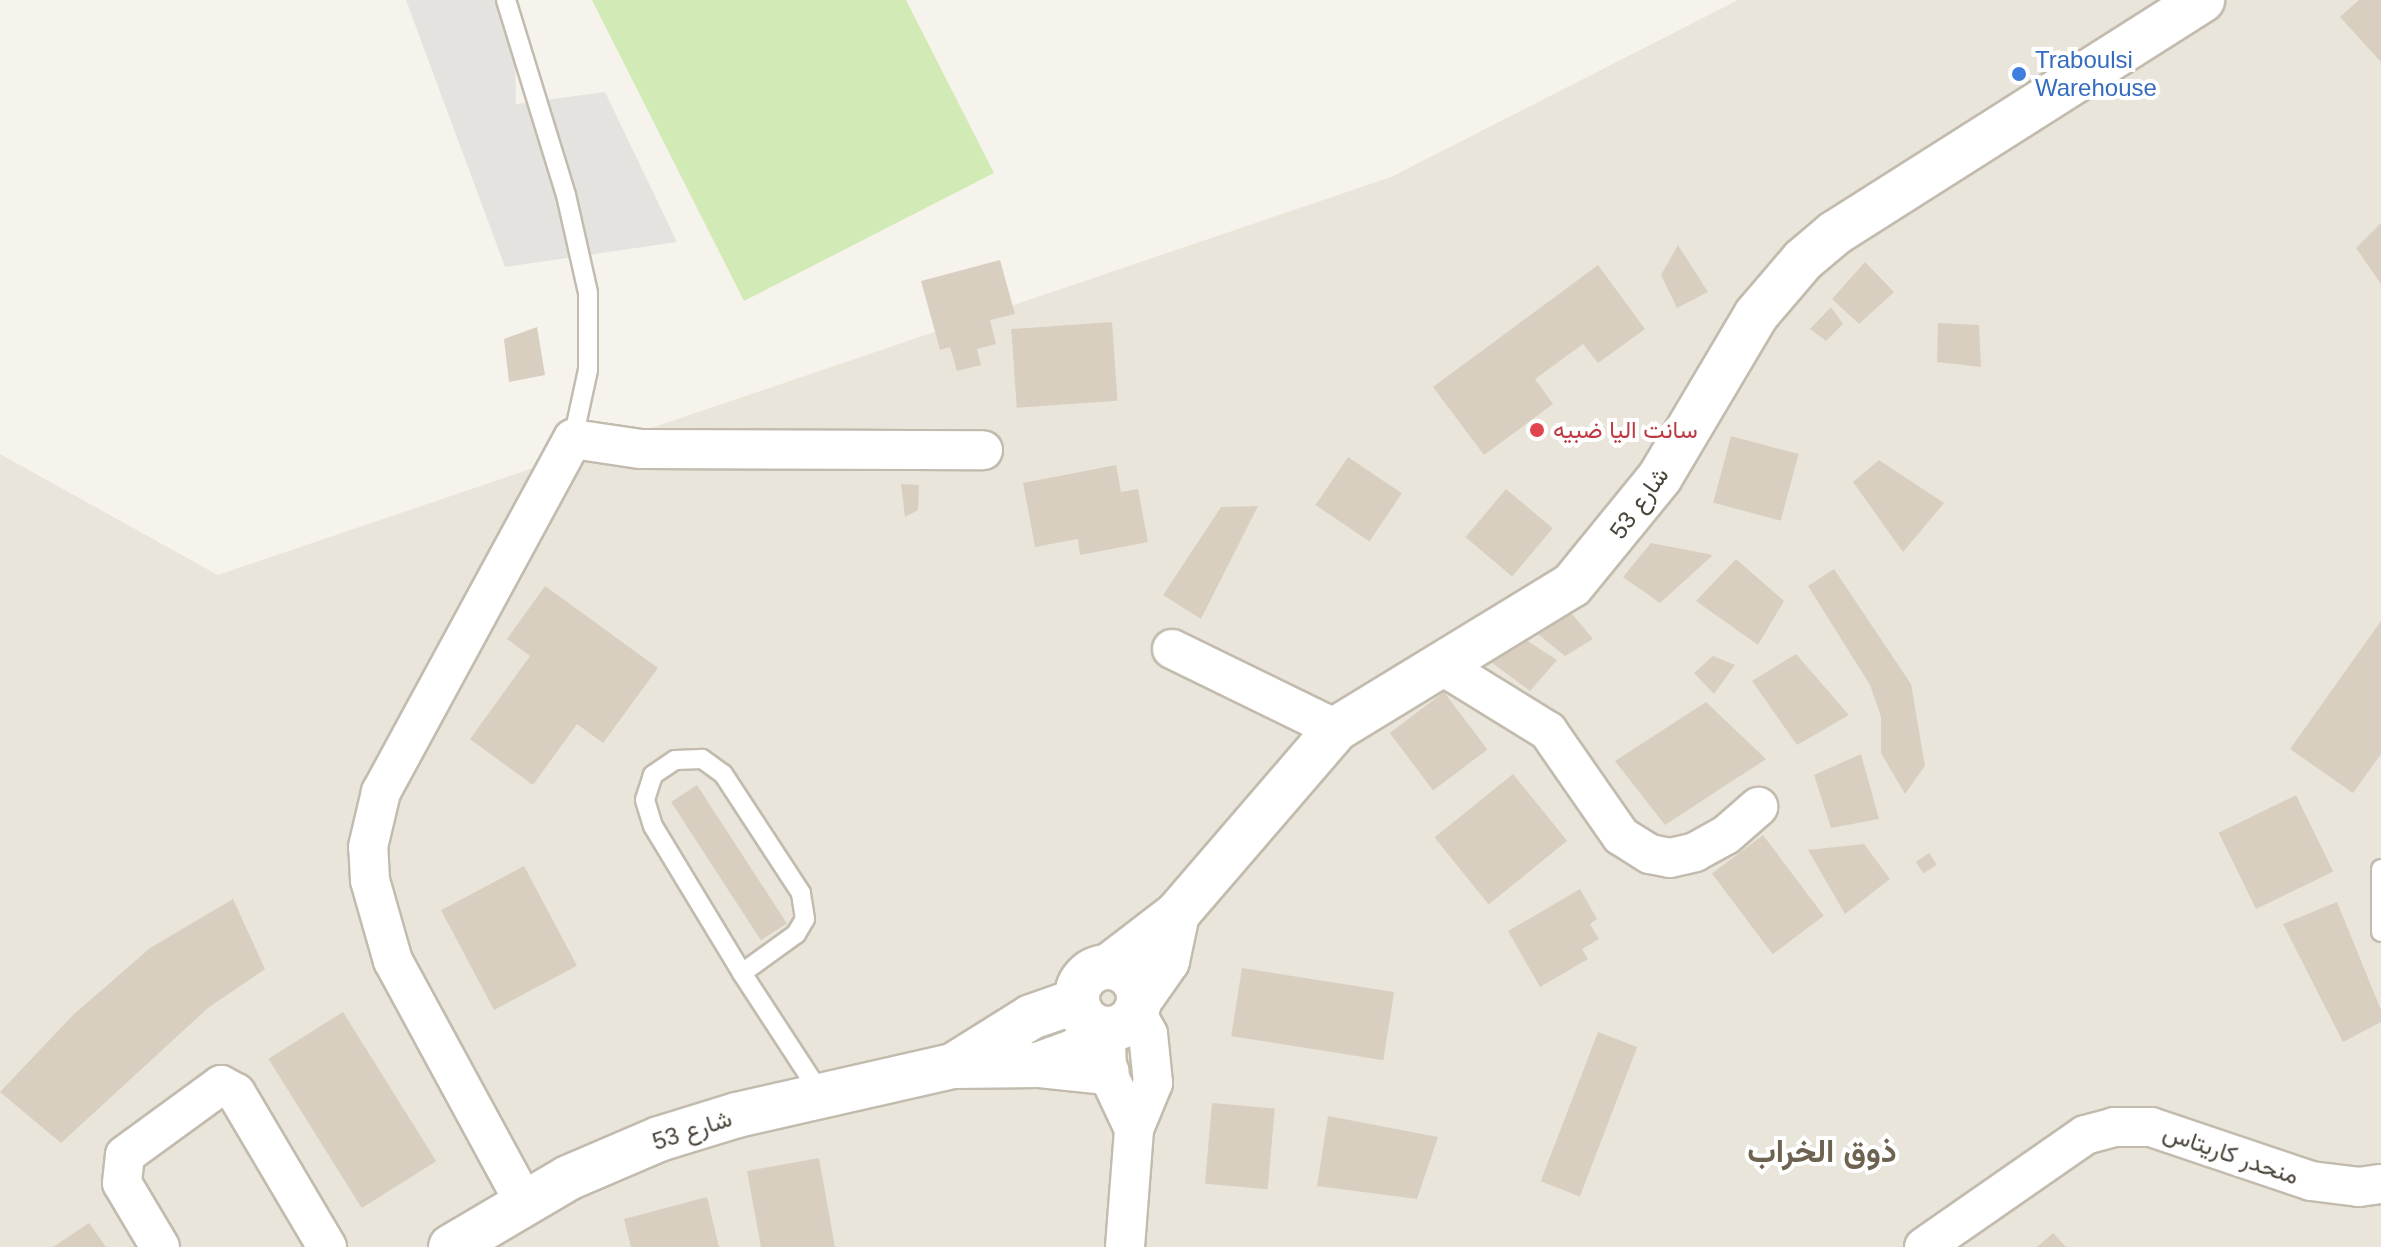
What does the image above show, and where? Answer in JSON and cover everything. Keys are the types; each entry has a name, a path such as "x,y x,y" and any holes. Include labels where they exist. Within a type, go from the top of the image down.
{"street":[{"name":"شارع 53","path":"1111,1024 1134,981 1108,967 1177,914 1336,729 1548,602 1612,542 1660,477 1756,315 1803,260 1899,191 2202,0"},
{"path":"524,1202 393,961 370,880 368,847 381,792 573,439 641,449 983,450"},
{"path":"1172,649 1336,729"},
{"path":"1441,665 1548,731 1632,846 1670,858 1695,852 1726,835 1758,807"},
{"name":"شارع 53","path":"451,1247 524,1202 659,1139 822,1096 953,1066 1038,1065 1076,1051 1111,1024 1167,961 1177,914"},
{"name":"شارع 53","path":"953,1066 1031,1017 1111,1024"},
{"path":"1125,1247 1134,1129 1111,1024 1148,1034 1153,1083 1134,1129"},
{"path":"160,1247 122,1183 125,1155 221,1085 236,1093 327,1247"},
{"name":"منحدر كاريتاس","path":"1924,1247 2085,1135 2114,1127 2151,1127 2311,1181 2359,1187 2381,1184"}],"lane":[{"path":"506,0 566,195 588,293 588,370 573,439"},
{"path":"742,973 796,934 805,919 801,893 723,774 702,759 675,760 653,775 645,800 653,826 742,973 822,1096"},
{"path":"2381,869 2381,932"}],"shaded area":[{"path":"406,0 514,0 516,104 605,92 677,242 505,267"},
{"path":"1738,0 2381,0 2381,1247 0,1247 0,454 218,575 1391,177"}],"green space":[{"path":"592,0 906,0 994,173 744,301"}],"building":[{"path":"2359,0 2381,0 2381,62 2340,17"},
{"path":"2381,223 2381,284 2356,248"},
{"path":"1678,245 1708,292 1677,308 1661,275"},
{"path":"1000,260 1015,314 990,320 996,344 977,349 981,365 957,371 950,347 940,350 921,281"},
{"path":"1865,262 1894,292 1859,324 1832,299"},
{"path":"1598,265 1645,329 1598,363 1583,344 1535,379 1553,404 1484,455 1433,387"},
{"path":"1831,307 1843,324 1826,341 1810,329"},
{"path":"1112,322 1118,401 1017,408 1011,329"},
{"path":"1938,323 1979,325 1981,367 1937,362"},
{"path":"537,327 545,375 509,382 504,339"},
{"path":"1731,436 1799,454 1781,521 1713,503"},
{"path":"1348,457 1402,493 1369,541 1316,505"},
{"path":"1879,460 1944,503 1903,552 1853,482"},
{"path":"1116,465 1121,492 1138,489 1148,542 1080,555 1078,539 1035,547 1023,483"},
{"path":"901,484 919,485 918,510 905,517"},
{"path":"1506,489 1553,528 1512,576 1466,537"},
{"path":"1258,506 1201,619 1163,595 1221,507"},
{"path":"1651,543 1713,555 1660,603 1623,577"},
{"path":"1736,559 1784,601 1758,645 1696,601"},
{"path":"1834,569 1911,684 1925,766 1905,794 1881,753 1881,717 1870,685 1808,586"},
{"path":"545,586 658,668 603,743 577,724 533,785 470,739 530,656 507,639"},
{"path":"1563,603 1593,639 1565,656 1533,630"},
{"path":"2381,621 2381,754 2353,793 2290,749"},
{"path":"1518,635 1557,660 1530,691 1484,657"},
{"path":"1796,654 1849,715 1797,745 1752,681"},
{"path":"1713,656 1735,665 1714,694 1694,673"},
{"path":"1444,692 1487,750 1433,790 1390,733"},
{"path":"1706,702 1766,759 1665,825 1615,761"},
{"path":"1861,754 1879,819 1831,828 1814,775"},
{"path":"1513,774 1567,841 1489,904 1435,838"},
{"path":"697,785 787,923 761,940 671,802"},
{"path":"2296,795 2333,871 2256,909 2219,833"},
{"path":"1763,835 1824,916 1773,954 1712,874"},
{"path":"1864,844 1890,879 1845,914 1808,850"},
{"path":"1929,853 1937,865 1924,874 1916,862"},
{"path":"524,866 577,966 494,1010 441,910"},
{"path":"1580,889 1597,919 1590,924 1599,939 1582,949 1588,959 1540,987 1508,931"},
{"path":"233,899 265,969 208,1008 61,1143 0,1092 73,1015 150,948"},
{"path":"2337,902 2381,1010 2381,1022 2343,1042 2283,924"},
{"path":"1242,968 1394,992 1383,1060 1231,1036"},
{"path":"343,1012 436,1161 362,1208 268,1059"},
{"path":"1598,1032 1637,1047 1580,1196 1541,1181"},
{"path":"1212,1103 1275,1108 1268,1189 1205,1184"},
{"path":"1328,1116 1438,1137 1417,1199 1317,1186"},
{"path":"819,1158 835,1247 761,1247 747,1171"},
{"path":"707,1197 719,1247 631,1247 624,1219"},
{"path":"89,1223 106,1247 53,1247"},
{"path":"2053,1233 2066,1247 2037,1247"}],"place":[{"name":"Traboulsi Warehouse","path":"2019,74"},
{"name":"سانت اليا ضبيه","path":"1537,430"}],"district":[{"name":"ذوق الخراب","path":"1822,1151"}]}
